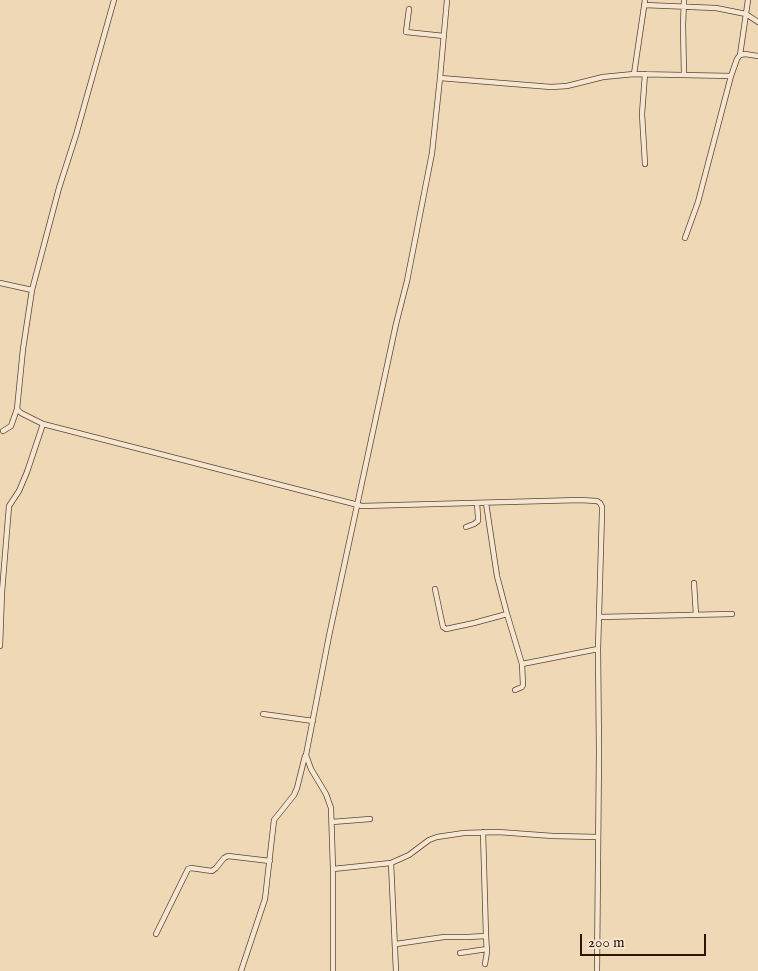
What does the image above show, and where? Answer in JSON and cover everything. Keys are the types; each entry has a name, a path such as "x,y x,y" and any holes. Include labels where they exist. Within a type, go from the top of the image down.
{"street":[{"path":"3,431 11,426 17,409 22,349 32,290 59,188 114,0"},
{"path":"241,971 265,899 274,820 297,788 306,755 329,636 394,330 409,271 432,153 447,0"},
{"path":"685,238 698,202 731,76 740,55 748,0"},
{"path":"634,74 644,3 684,3 716,8 746,14 758,22"},
{"path":"684,3 684,75"},
{"path":"409,9 406,32 444,36"},
{"path":"740,55 758,56"},
{"path":"440,78 551,87 568,86 603,77 634,74 731,76"},
{"path":"645,74 642,114 645,164"},
{"path":"0,282 32,290"},
{"path":"17,409 21,414 43,424 357,505 580,500 597,501 600,503 602,512 598,649 596,970"},
{"path":"0,646 9,506 19,491 27,472 43,424"},
{"path":"486,502 497,576 522,664 523,685 515,690"},
{"path":"466,527 478,521 478,503"},
{"path":"694,582 696,615"},
{"path":"435,589 443,627 446,630 507,614"},
{"path":"600,617 732,614"},
{"path":"522,664 598,649"},
{"path":"263,714 313,721"},
{"path":"306,755 330,802 333,868 333,971"},
{"path":"332,822 370,819"},
{"path":"333,868 391,863 410,855 423,844 437,837 464,833 484,832 598,837"},
{"path":"484,832 487,949 485,964"},
{"path":"156,934 188,869 212,871 228,856 270,861"},
{"path":"391,863 396,971"},
{"path":"396,944 444,937 486,936"},
{"path":"460,953 487,949"}]}
